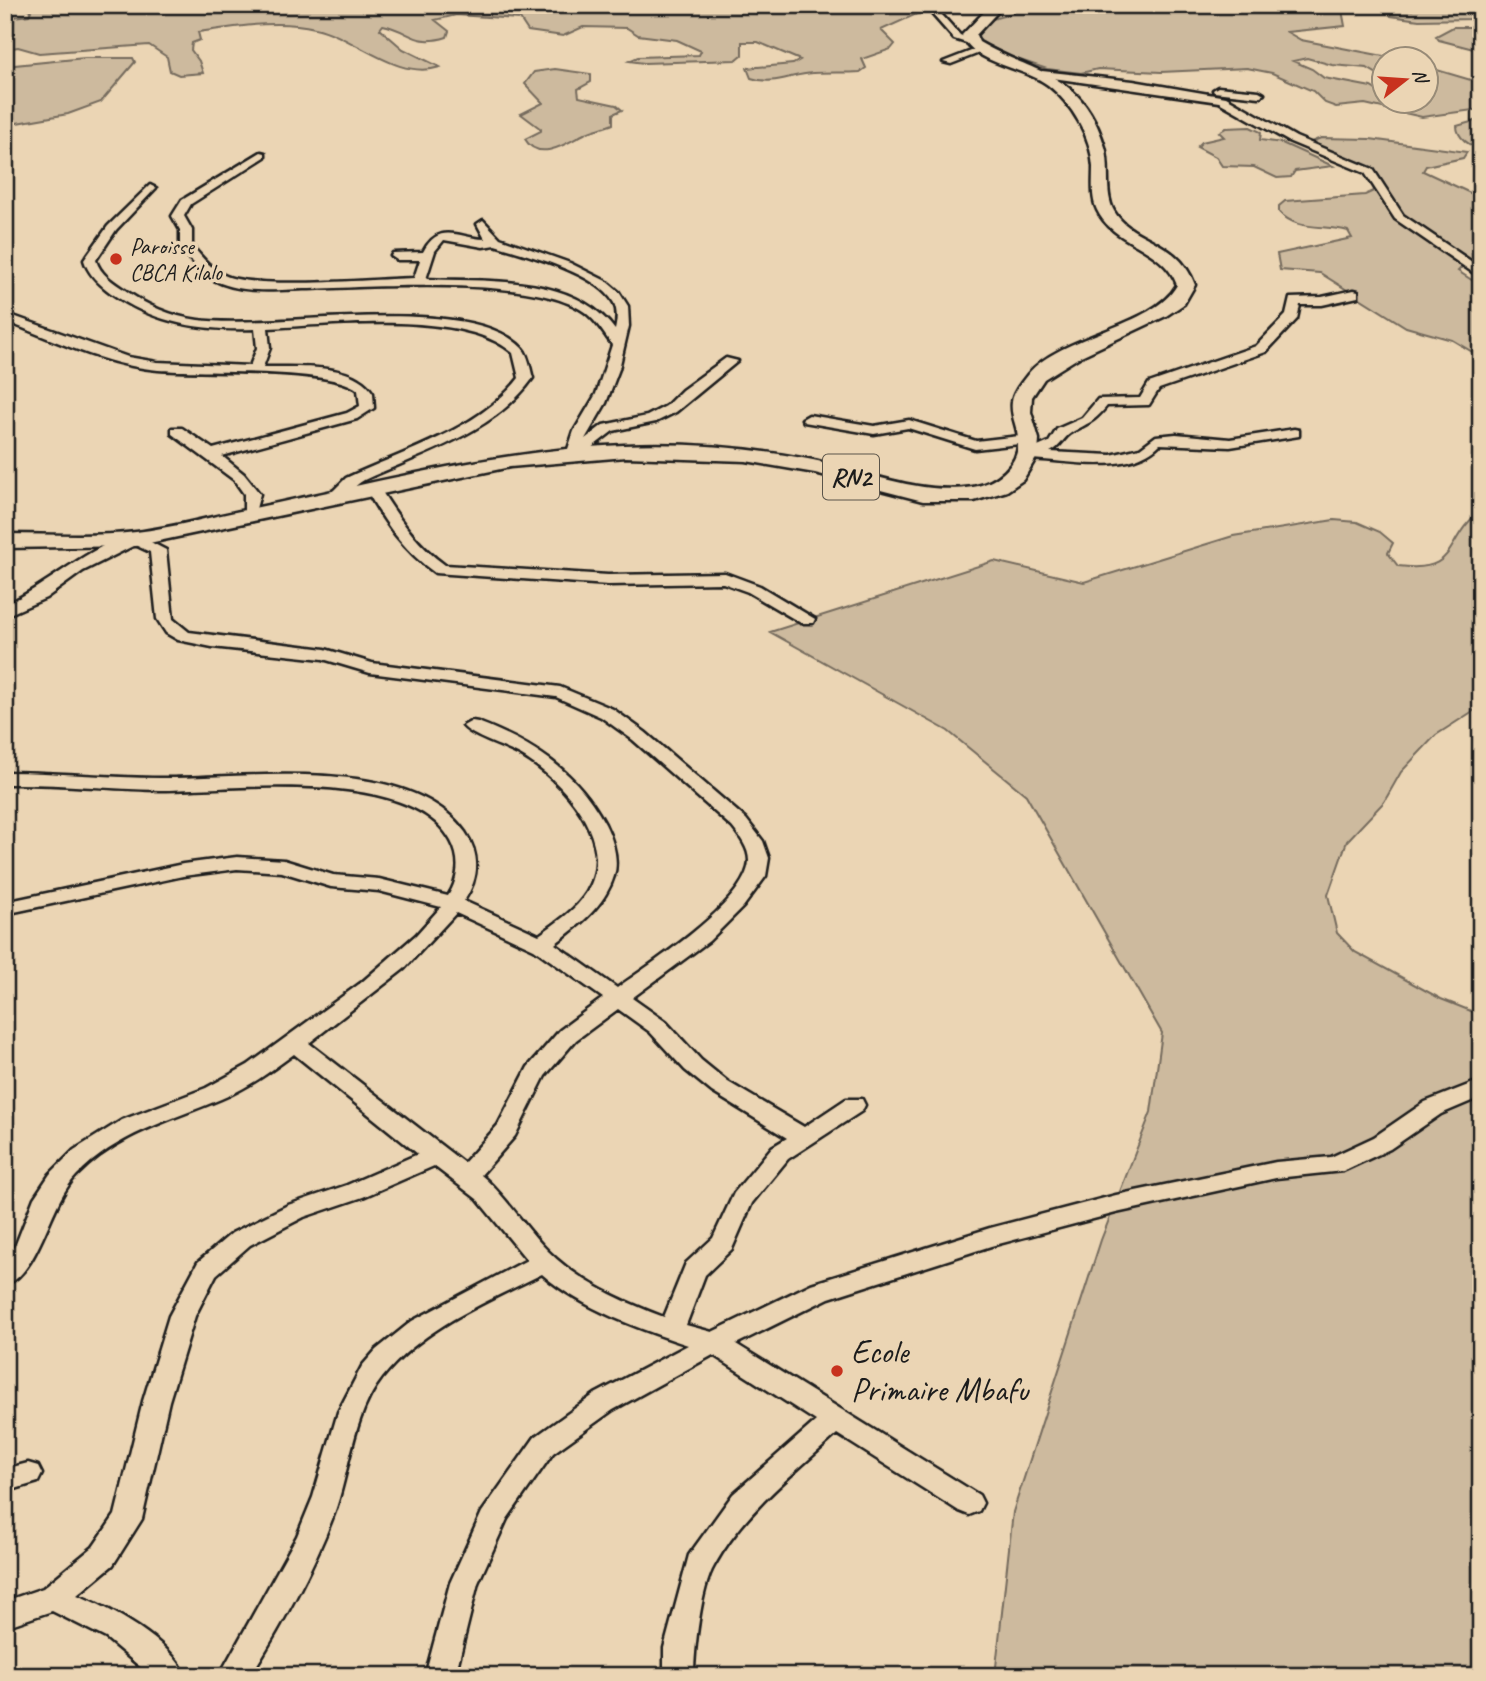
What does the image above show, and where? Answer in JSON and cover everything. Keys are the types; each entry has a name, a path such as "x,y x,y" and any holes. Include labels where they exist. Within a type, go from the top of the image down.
{"highway":[{"path":"998,5 994,14 975,27 969,36 977,47 1042,74 1062,88 1091,131 1102,165 1102,203 1108,215 1165,253 1182,271 1186,285 1178,300 1159,313 1074,352 1037,376 1022,397 1021,412 1028,447"},
{"name":"RN2","path":"5,541 135,539 338,494 510,461 626,451 746,455 815,467 923,494 951,496 999,486 1015,475 1028,447"}],"street":[{"path":"928,5 957,37 977,47"},
{"path":"948,62 977,47"},
{"path":"1042,74 1259,94"},
{"path":"1133,84 1231,103 1292,139 1369,172 1378,180 1381,191 1396,214 1481,274"},
{"path":"261,155 186,202 178,216 186,230 186,247 207,271 221,279 270,286 418,282 497,286 557,293 586,307 602,321 618,343"},
{"path":"150,188 111,228 90,260 96,274 131,302 166,318 197,325 261,326 363,320 437,323 498,337 519,352 526,378 519,391 506,403 473,424 351,481 338,494"},
{"path":"483,224 486,234 496,241 540,256 591,280 617,296 623,308 618,343 597,406 576,436 573,455"},
{"path":"418,282 425,271 426,256 442,236 483,243 496,241"},
{"path":"397,256 426,256"},
{"path":"557,293 591,280"},
{"path":"1028,447 1054,445 1062,432 1087,421 1103,402 1144,402 1154,386 1261,349 1292,316 1294,301 1322,300 1354,293"},
{"path":"5,317 125,361 196,369 255,369 330,374 353,380 365,388 369,397 367,408 318,427 211,454"},
{"path":"255,369 264,352 265,339 261,326"},
{"path":"573,455 608,428 651,419 671,409 682,389 731,361"},
{"path":"809,419 874,430 909,424 975,445 1028,447 1111,459 1145,451 1156,440 1176,438 1241,443 1294,433"},
{"path":"177,430 239,477 252,494 249,513"},
{"path":"372,487 387,515 420,555 441,570 510,572 608,580 725,578 754,589 807,619"},
{"path":"5,611 40,596 77,568 135,539 158,550 165,619 172,629 184,636 212,642 325,653 370,668 394,672 560,692 607,713 639,736 738,823 753,841 759,858 756,876 736,903 702,936 568,1035 536,1072 507,1130 466,1176"},
{"path":"472,726 509,739 574,786 604,845 607,864 601,885 581,914 541,944"},
{"path":"5,778 50,778 133,784 281,782 362,786 412,798 441,815 462,840 469,868 454,904 417,946 294,1043 231,1085 147,1119 100,1142 59,1179 43,1204 35,1234 17,1265 5,1276"},
{"path":"5,908 183,870 237,863 284,866 331,881 379,885 454,904 541,944 658,1027 693,1065 720,1087 803,1138"},
{"path":"294,1043 358,1089 435,1156 489,1195 544,1262 585,1290 671,1332 714,1343 969,1503"},
{"path":"440,1676 464,1583 496,1512 544,1445 604,1402 714,1343 820,1292 990,1237 1116,1204 1276,1170 1335,1165 1382,1143 1433,1108 1481,1087"},
{"path":"671,1332 695,1270 723,1243 742,1199 780,1153 854,1105"},
{"path":"5,1614 52,1598 103,1556 128,1519 156,1401 182,1317 206,1269 241,1239 296,1211 355,1191 435,1156"},
{"path":"234,1676 269,1620 320,1514 354,1402 383,1358 426,1324 544,1262"},
{"path":"679,1676 679,1648 699,1564 743,1502 835,1420"},
{"path":"52,1598 90,1612 138,1642 172,1676"}],"shaded area":[{"path":"24,5 911,5 919,13 881,30 895,44 891,49 862,59 866,68 860,72 813,73 767,81 751,78 747,68 793,64 800,60 758,42 742,42 742,55 736,60 644,63 629,61 638,57 699,55 701,51 677,40 638,35 627,28 583,27 563,36 528,31 520,19 456,15 435,20 449,31 447,37 436,40 420,39 383,25 380,29 403,49 440,67 424,70 408,68 315,28 271,24 198,32 200,40 192,43 191,50 203,73 179,75 170,71 167,57 149,45 39,53 18,47 5,49 5,18 29,15 31,11"},
{"path":"1004,5 1353,5 1342,10 1345,26 1287,32 1301,40 1370,53 1370,70 1332,65 1307,58 1293,61 1312,69 1324,78 1370,87 1370,105 1336,107 1325,103 1313,91 1272,73 1247,68 1161,72 1098,69 1081,73 1047,69 1011,57 968,35 976,24 1013,13 1013,9"},
{"path":"1402,5 1459,5 1477,15 1473,19 1419,20 1391,16 1387,11 1413,10"},
{"path":"1453,27 1481,27 1481,51 1439,40 1436,36"},
{"path":"85,58 133,58 135,62 101,102 68,114 5,125 5,66"},
{"path":"555,69 591,74 591,82 578,89 579,97 616,105 622,110 613,114 613,124 555,148 538,150 525,139 541,129 521,114 543,103 525,84 534,72"},
{"path":"1440,71 1481,83 1481,109 1440,115"},
{"path":"1481,119 1481,149 1465,141 1457,126"},
{"path":"1250,127 1261,132 1260,140 1282,143 1333,166 1295,171 1291,177 1277,178 1254,167 1222,166 1216,157 1197,147 1202,142 1224,137 1219,132 1226,128"},
{"path":"1321,138 1370,139 1467,152 1463,158 1426,166 1423,171 1481,198 1481,263 1464,265 1458,271 1481,286 1481,357 1452,340 1406,327 1320,273 1280,270 1277,254 1352,238 1348,231 1294,222 1279,212 1279,206 1285,201 1365,195 1374,191 1372,179 1350,161 1315,147 1311,142"},
{"path":"1481,510 1481,706 1436,735 1401,772 1384,802 1347,841 1328,895 1337,933 1355,952 1441,999 1481,1015 1481,1676 995,1676 1013,1512 1101,1240 1151,1112 1162,1033 1026,795 948,731 770,632 994,561 1084,582 1233,536 1334,520 1357,522 1380,532 1393,543 1388,553 1398,566 1432,565 1448,553 1460,533"}],"place":[{"name":"Paroisse CBCA Kilalo","path":"116,259"},
{"name":"Ecole Primaire Mbafu","path":"837,1371"}]}
